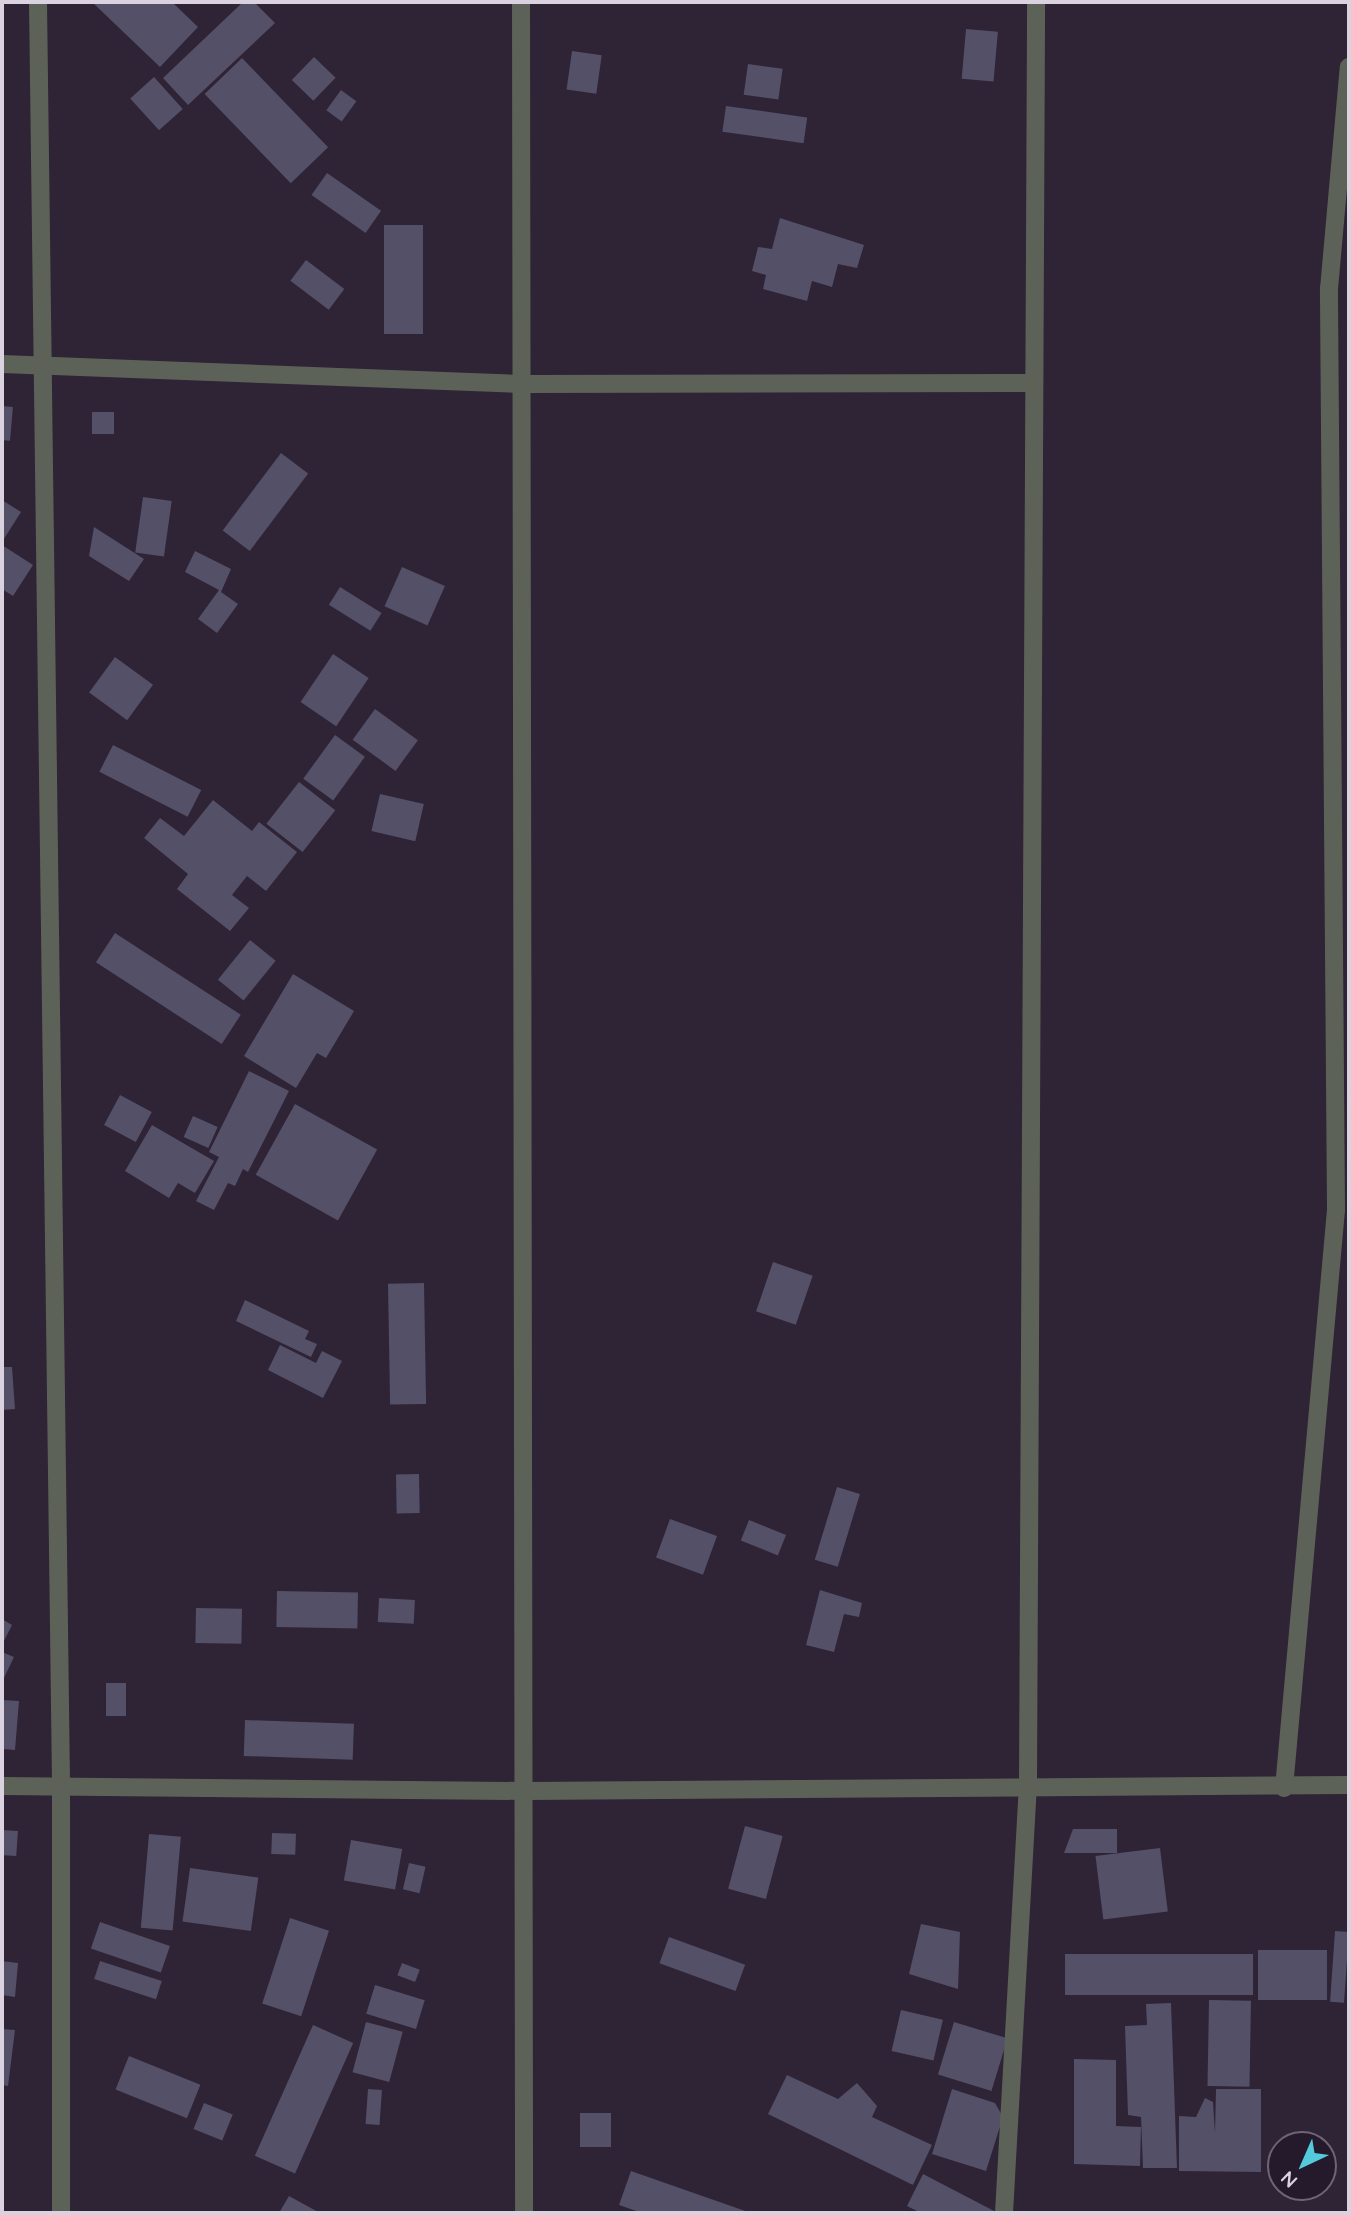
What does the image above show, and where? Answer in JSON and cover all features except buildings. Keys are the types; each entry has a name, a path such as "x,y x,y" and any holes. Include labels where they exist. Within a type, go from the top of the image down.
{"street":[{"path":"38,2 61,1785 61,2213"},
{"path":"521,2 526,1791 524,2213"},
{"path":"1004,2213 1028,1786 1036,2"},
{"path":"1284,1788 1336,1210 1329,289 1349,67"},
{"path":"2,364 43,363 521,384 1033,383"},
{"path":"2,1786 526,1791 1028,1786 1284,1788 1349,1785"}]}
